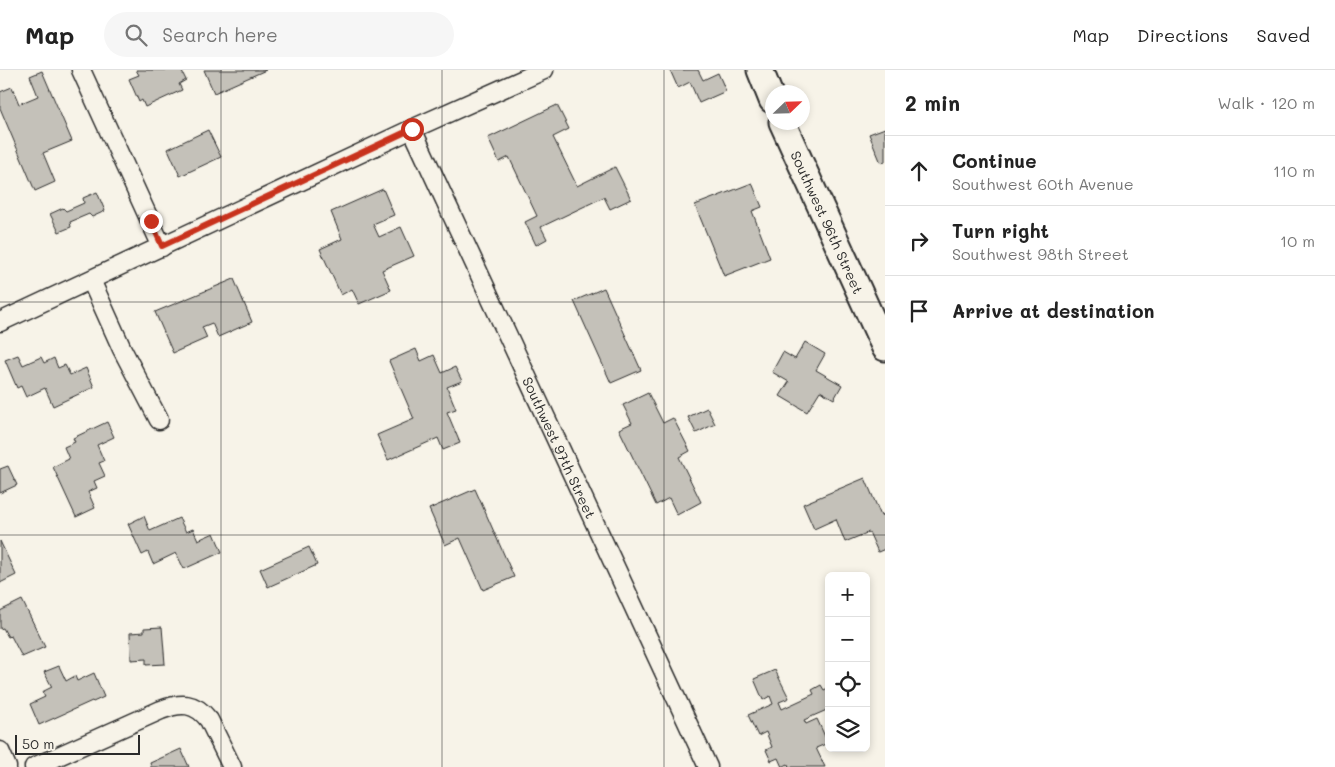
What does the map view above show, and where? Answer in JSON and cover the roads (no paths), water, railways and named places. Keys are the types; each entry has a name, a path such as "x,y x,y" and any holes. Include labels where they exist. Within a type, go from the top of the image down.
{"street":[{"path":"81,70 162,246"},
{"path":"0,322 412,129 544,70"},
{"path":"760,70 766,85"},
{"name":"Southwest 97th Street","path":"412,129 708,767"},
{"name":"Southwest 96th Street","path":"786,130 885,348"},
{"path":"91,280 122,349 159,420"},
{"path":"34,767 168,707 184,705 191,705 204,713 232,767"},
{"path":"0,751 7,767"}]}
